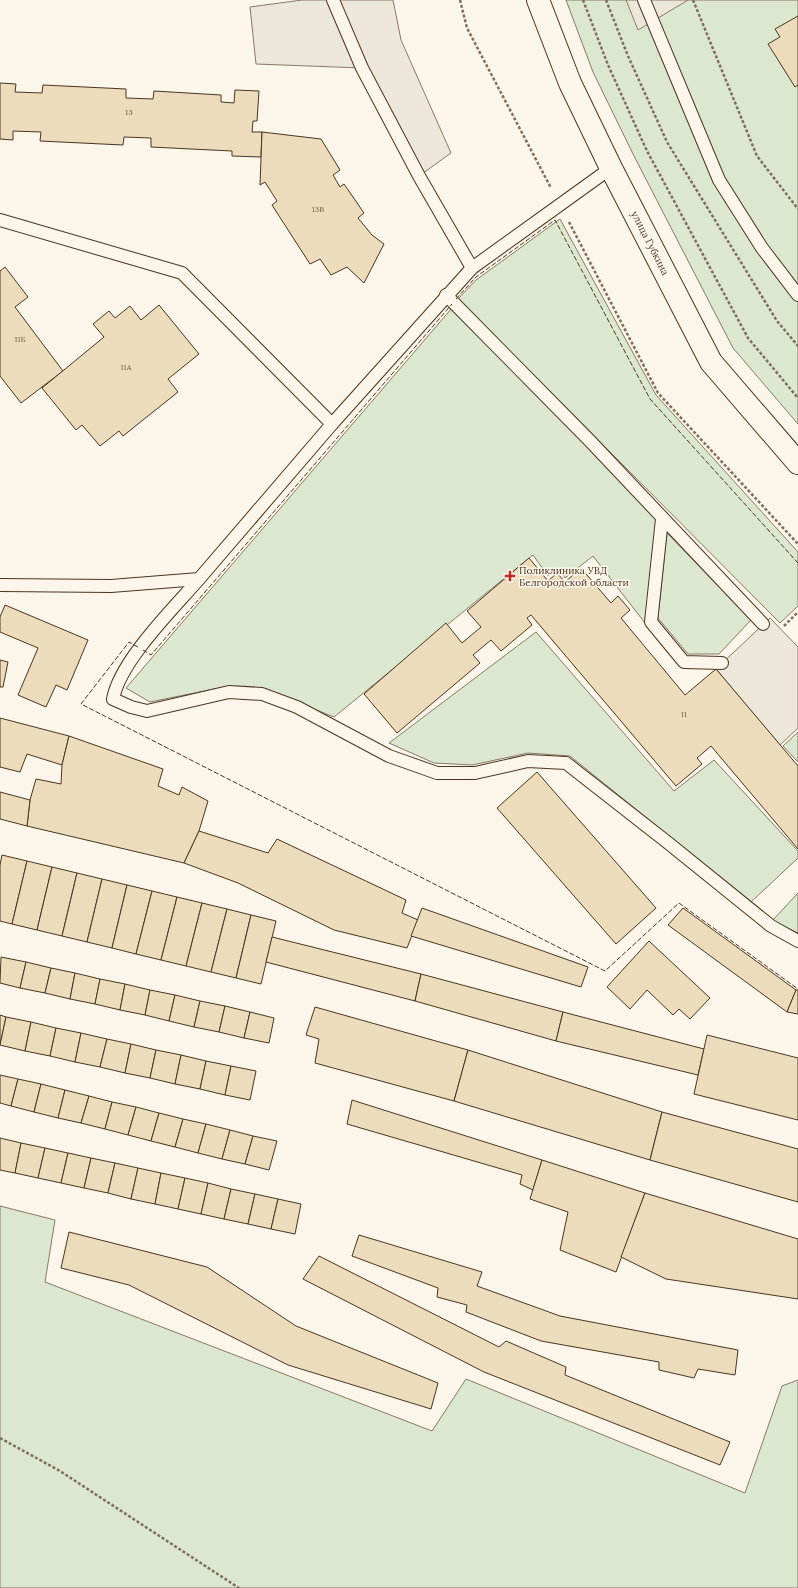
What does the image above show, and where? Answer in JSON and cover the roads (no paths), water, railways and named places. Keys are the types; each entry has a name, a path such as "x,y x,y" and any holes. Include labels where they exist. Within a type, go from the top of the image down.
{"main road":[{"name":"улица Губкина","path":"538,0 570,82 611,168 711,362 798,464"}],"lane":[{"path":"333,0 362,68 419,176 472,268"},
{"path":"644,0 719,180 762,248 798,296"},
{"path":"611,168 472,268 446,295 332,424 140,648 116,687 113,699 131,707 147,711 229,692 262,694 297,707 389,756 437,773 475,773 528,761 566,764 667,842 771,926 798,941"},
{"path":"0,220 182,273 332,424"},
{"path":"446,295 591,442 662,519 764,624"},
{"path":"662,519 651,622 684,662 722,662"},
{"path":"0,585 111,586 199,579"}],"place":[{"name":"Поликлиника УВД Белгородской области","path":"510,576"}]}
